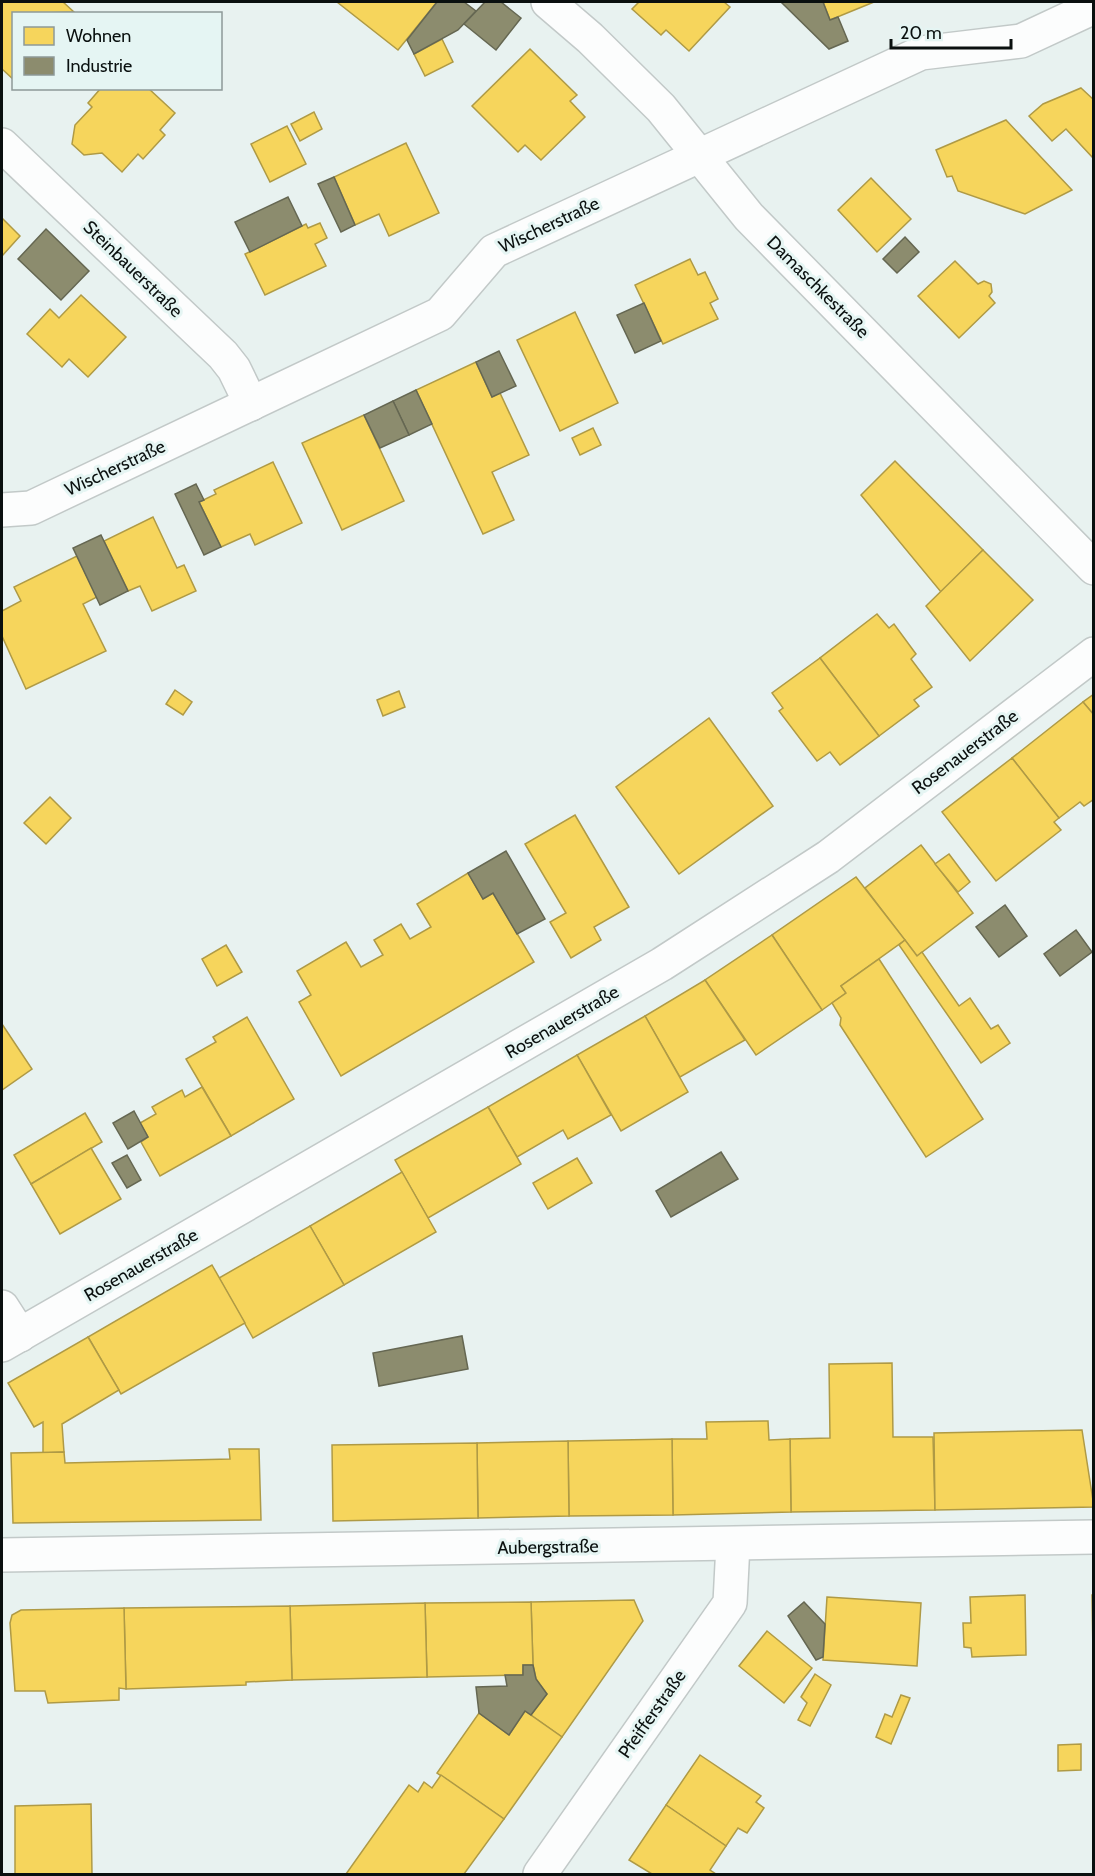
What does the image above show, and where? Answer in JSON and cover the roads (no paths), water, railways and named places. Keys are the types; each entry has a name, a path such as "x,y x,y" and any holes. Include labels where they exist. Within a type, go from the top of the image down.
{"street":[{"name":"Damaschkestraße","path":"548,2 590,38 661,108 748,217 1094,568"},
{"name":"Wischerstraße","path":"2,510 31,508 440,314 494,251 699,155 921,53 1021,41 1094,7"},
{"name":"Steinbauerstraße","path":"2,145 223,355 234,369 251,404"},
{"name":"Rosenauerstraße","path":"11,1340 662,964 828,857 1094,654"},
{"path":"2,1307 11,1340"},
{"name":"Aubergstraße","path":"2,1556 1094,1537"},
{"name":"Pfeifferstraße","path":"540,1875 730,1603 733,1544"}]}
